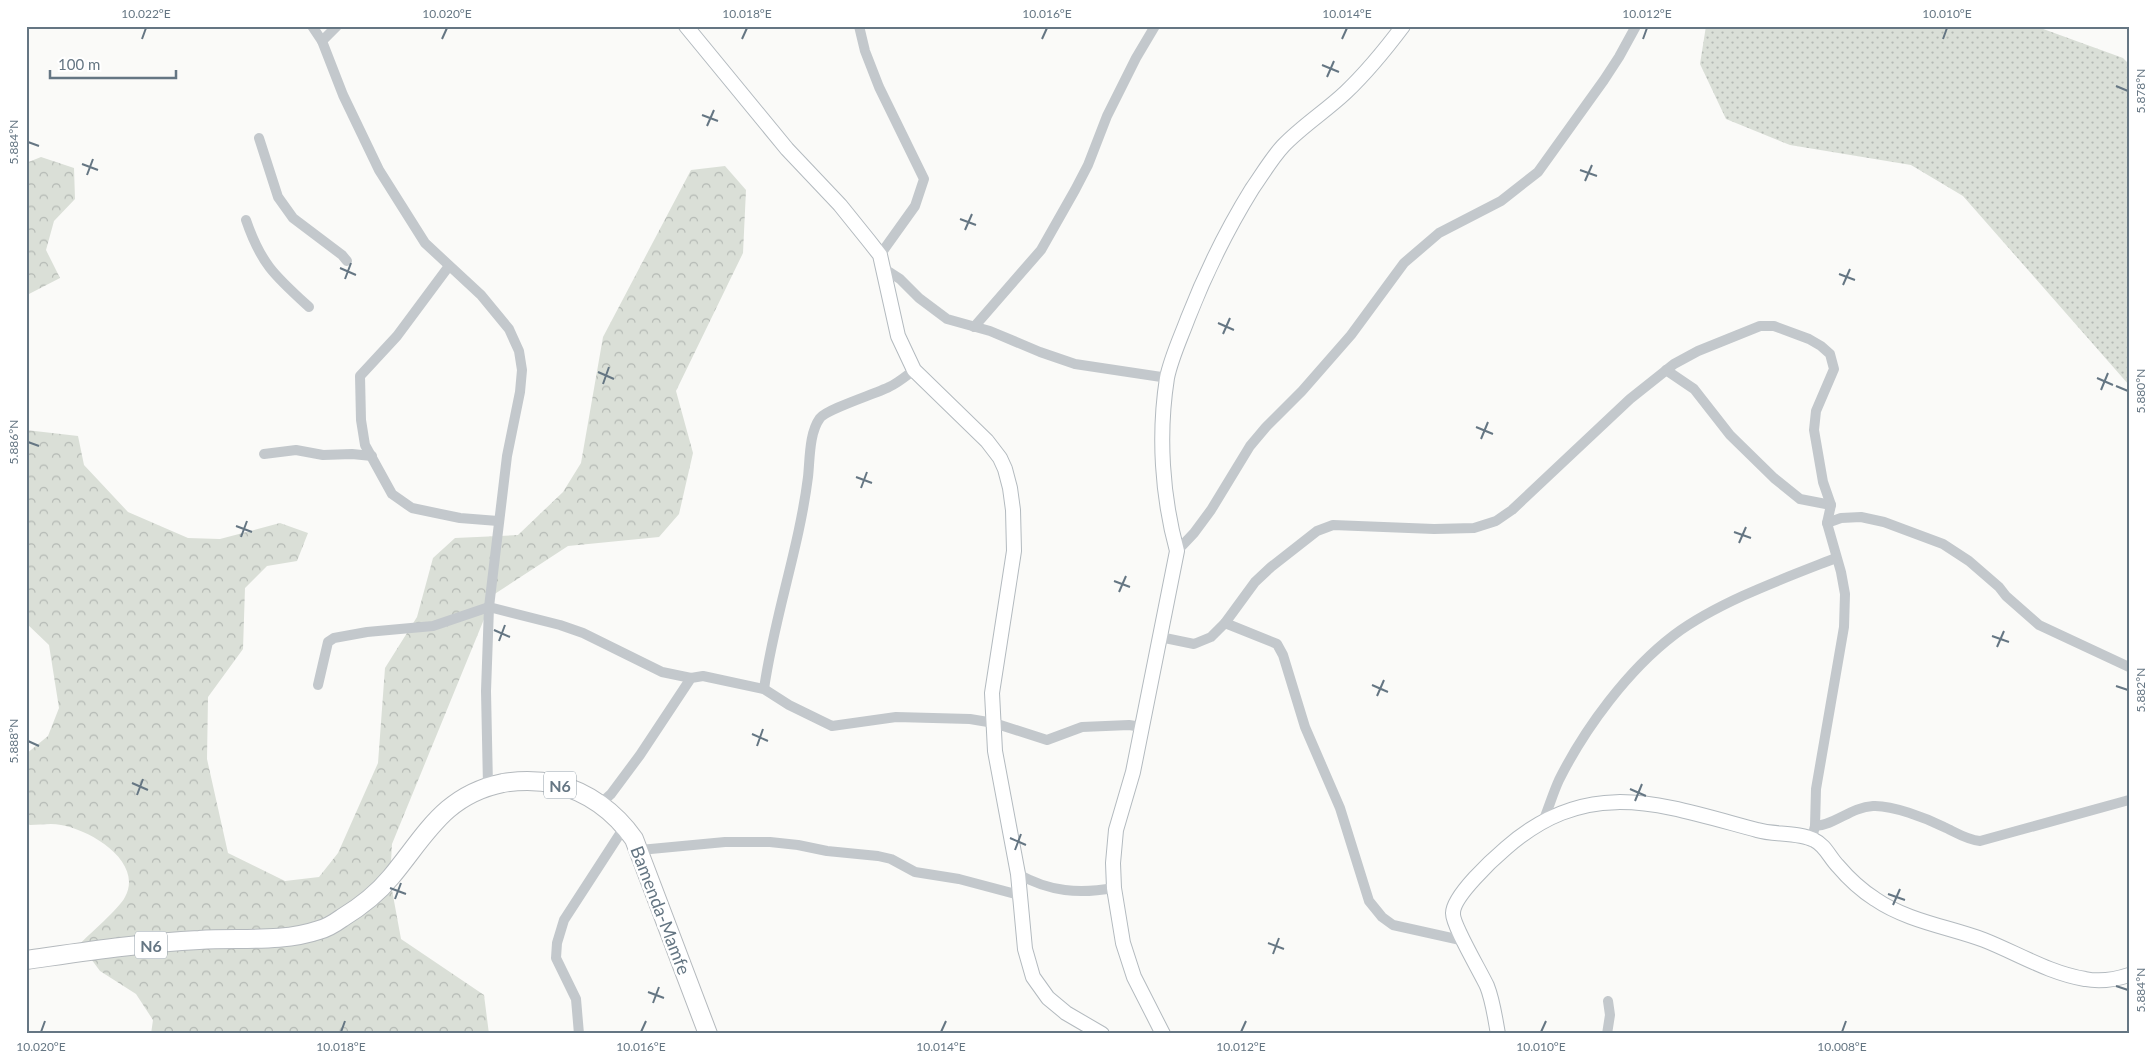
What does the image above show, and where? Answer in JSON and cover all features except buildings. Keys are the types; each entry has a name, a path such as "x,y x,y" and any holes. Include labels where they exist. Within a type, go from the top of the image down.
{"highway":[{"name":"Bamenda-Mamfe","path":"26,960 108,948 198,940 276,938 324,929 348,915 372,897 390,879 424,833 439,817 464,798 488,786 513,781 548,782 567,787 591,798 625,826 640,850 708,1034"}],"street":[{"path":"312,26 322,41 343,95 378,170 425,243 481,296 509,329 519,351 522,370 520,392 507,456 489,607 486,691 488,786"},
{"path":"322,41 337,26"},
{"path":"686,26 787,149 840,205 881,262 919,298 946,319 974,327 1076,364 1168,378"},
{"path":"859,26 865,51 878,87 924,179 916,206 881,262 898,336 914,370 987,442 1000,458 1010,488 1013,510 1014,551 992,694 996,760 1018,874 1023,933 1033,976 1048,998 1066,1013 1102,1034"},
{"path":"974,327 1041,250 1084,173 1107,116 1136,58 1155,26"},
{"path":"1163,1034 1134,977 1123,943 1114,888 1113,863 1116,830 1142,727 1177,551 1170,526 1163,461 1162,432 1168,378 1178,342 1214,257 1230,224 1269,164 1283,146 1346,92 1403,26"},
{"path":"1177,551 1194,534 1211,510 1250,446 1302,391 1351,334 1404,263 1439,233 1502,200 1538,172 1609,73 1636,26"},
{"path":"260,138 278,197 293,218 342,255 347,261"},
{"path":"246,220 255,247 270,271 309,307"},
{"path":"448,266 397,336 360,376 362,428 365,445 372,456 378,472 392,494 412,508 460,518 498,521"},
{"path":"1160,637 1194,644 1211,637 1225,623 1255,582 1271,567 1317,531 1333,525 1440,529 1474,528 1496,521 1512,510 1630,399 1666,370 1698,351 1760,326 1774,326 1821,346 1830,354 1834,368 1819,404 1814,430 1823,482 1831,505 1827,523 1845,594 1844,627 1816,789 1813,832 1821,845 1850,880 1876,900 1898,911 1987,941 2069,976 2106,981 2129,975"},
{"path":"764,689 776,625 805,502 811,450 817,423 821,416 830,410 863,399 892,386 914,370"},
{"path":"1666,370 1694,389 1730,435 1774,478 1800,499 1831,505"},
{"path":"264,454 296,450 323,455 352,454 372,456"},
{"path":"1827,523 1841,518 1861,517 1884,522 1943,544 1962,556 2000,587 2006,596 2039,625 2129,668"},
{"path":"1544,820 1559,781 1589,729 1625,682 1674,635 1733,602 1836,558"},
{"path":"318,685 328,642 334,638 367,632 432,626 489,607 560,625 662,672 691,678 702,676 764,689 789,705 832,726 896,717 970,719 994,722 1047,740 1082,727 1130,725 1142,727"},
{"path":"1225,623 1277,644 1283,655 1305,727 1340,808 1369,901 1382,917 1392,925 1465,941"},
{"path":"600,804 611,794 635,762 691,678"},
{"path":"1498,1034 1487,987 1453,917 1455,904 1496,857 1522,835 1544,820 1593,804 1638,803 1691,812 1762,832 1813,832 1846,813 1872,806 1915,816 1942,825 1972,840 1980,841 2129,800"},
{"path":"579,1034 576,999 556,958 556,943 564,920 625,826"},
{"path":"640,850 725,842 798,844 827,851 878,856 915,872 958,878 1019,895"},
{"path":"1018,874 1057,890 1084,893 1114,888"},
{"path":"1607,1034 1610,1015 1608,1001"}],"green space":[{"path":"1706,26 2035,26 2123,58 2129,64 2129,385 1963,196 1911,165 1790,145 1726,119 1700,64"},
{"path":"41,157 74,168 75,199 54,221 46,250 60,278 29,294 26,298 26,163"},
{"path":"725,166 746,190 743,253 676,391 693,453 679,514 659,537 568,546 490,597 489,607 392,844 390,879 401,939 484,995 489,1034 151,1034 153,1020 136,994 100,971 80,944 111,914 125,897 129,884 127,872 121,860 111,850 86,833 57,824 30,825 26,823 26,754 48,736 59,708 49,645 26,623 26,430 78,436 84,465 128,512 188,538 220,539 280,523 308,533 297,561 267,566 245,588 243,649 208,697 207,759 228,853 285,881 319,877 338,853 378,763 385,668 417,617 433,558 455,538 518,535 563,492 581,463 603,337 691,170"}]}
